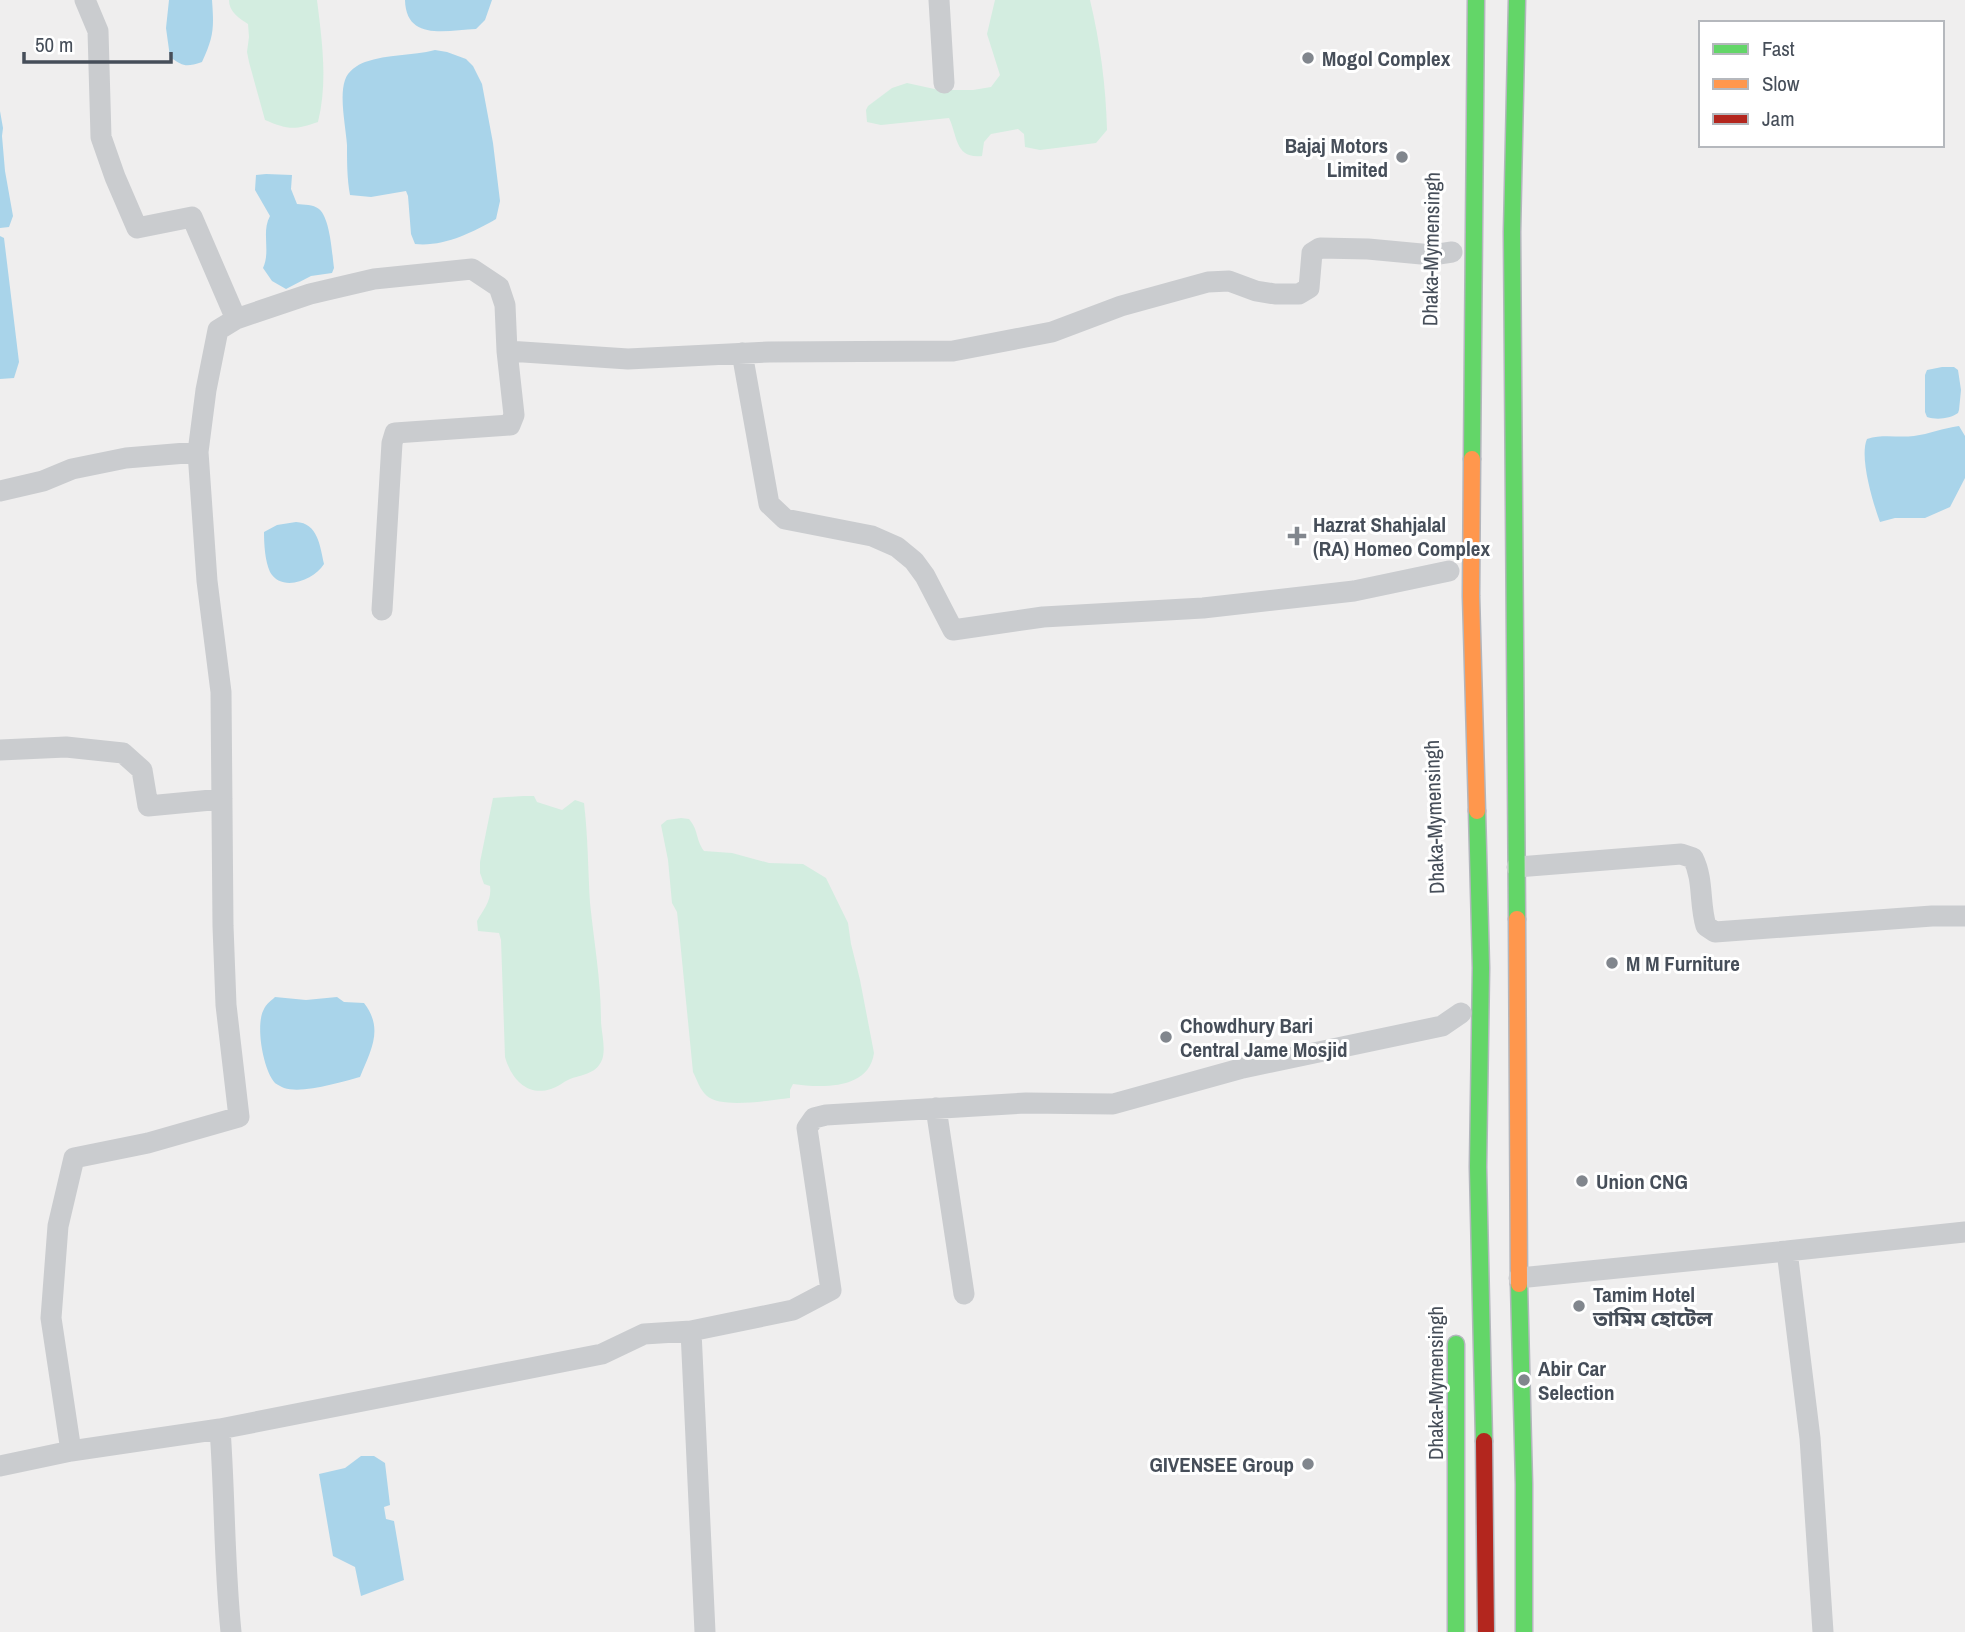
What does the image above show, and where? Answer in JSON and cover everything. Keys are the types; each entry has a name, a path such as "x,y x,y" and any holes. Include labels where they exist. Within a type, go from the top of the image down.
{"highway":[{"path":"1476,0 1471,596 1480,968 1478,1167 1486,1632"},
{"path":"1517,0 1512,232 1524,1632"},
{"name":"Dhaka-Mymensingh","path":"1456,1632 1457,1325"}],"street":[{"path":"85,0 97,31 101,137 136,228 192,217 236,319"},
{"path":"939,0 944,83"},
{"path":"507,351 628,359 742,353 953,351 1052,332 1121,306 1208,282 1229,281 1256,291 1299,294 1309,288 1312,253 1320,248 1432,255 1452,252"},
{"path":"71,1451 51,1318 58,1226 74,1158 148,1143 239,1118 226,1005 221,692 207,581 198,452 206,390 218,330 236,319 310,294 374,279 472,269 499,287 505,305 514,415 510,425 395,433 392,443 382,610"},
{"path":"742,353 769,504 785,519 872,536 897,547 914,561 925,576 953,630 1043,617 1203,608 1354,591 1449,571"},
{"path":"0,491 126,458 198,452"},
{"path":"0,750 66,747 123,753 142,770 148,806 222,799"},
{"path":"1517,867 1681,854 1693,858 1700,871 1703,916 1706,926 1715,932 1932,916 1965,916"},
{"path":"0,1466 71,1451 220,1429 602,1354 644,1334 691,1331 793,1311 831,1290 807,1128 814,1118 826,1115 1026,1103 1113,1104 1243,1068 1442,1026 1460,1013"},
{"path":"936,1108 964,1294"},
{"path":"1519,1278 1965,1232"},
{"path":"1787,1251 1810,1438 1823,1632"},
{"path":"691,1331 705,1632"},
{"path":"220,1429 225,1563 231,1632"}],"green space":[{"path":"229,0 317,0 323,76 318,122 292,128 265,120 247,52 248,24 233,11"},
{"path":"995,0 1090,0 1102,64 1107,130 1096,143 1040,150 1025,147 1024,134 1018,129 991,134 984,142 982,156 973,156 962,150 949,118 881,125 867,122 868,106 892,88 907,83 939,90 991,87 1000,75 987,34"},
{"path":"534,796 537,802 562,810 575,800 584,803 590,903 604,1047 603,1058 595,1069 542,1091 521,1084 508,1065 505,1057 501,940 499,933 478,931 477,921 490,896 490,886 484,884 480,873 480,862 493,798"},
{"path":"689,819 692,823 704,851 732,853 769,863 803,864 826,878 848,923 874,1053 863,1074 854,1080 830,1086 793,1084 790,1098 759,1102 723,1102 714,1100 702,1091 693,1072 677,912 672,903 661,825 667,820"}],"water":[{"path":"169,0 212,0 212,32 202,62 185,65 170,57 166,28"},
{"path":"405,0 492,0 485,20 476,29 430,31 413,22 407,13"},
{"path":"435,50 466,59 473,66 482,84 500,201 496,219 477,229 447,241 415,244 411,234 406,191 371,197 350,195 343,87 351,71 365,62"},
{"path":"0,111 5,171 13,216 9,227 0,228"},
{"path":"256,175 292,175 291,189 297,204 314,206 323,214 331,245 334,268 332,273 311,276 286,289 272,281 263,268 266,228 270,216 255,190"},
{"path":"0,236 4,238 19,362 14,378 0,379"},
{"path":"1954,367 1958,370 1961,390 1959,410 1947,418 1927,417 1925,375 1927,370"},
{"path":"1959,426 1965,436 1965,478 1950,507 1925,518 1895,518 1880,522 1866,468 1867,439 1914,436"},
{"path":"296,522 309,526 317,537 324,564 306,579 282,582 275,578 268,568 264,532 277,525"},
{"path":"275,997 306,1000 337,997 344,1002 364,1003 373,1022 374,1040 360,1077 301,1090 284,1088 275,1083 264,1058 260,1025 265,1007"},
{"path":"361,1456 374,1456 385,1463 390,1505 384,1507 386,1519 394,1521 404,1580 361,1596 355,1567 333,1556 319,1474 345,1468"}],"traffic: fast":[{"path":"1472,459 1476,0"},
{"path":"1517,0 1512,232 1517,919"},
{"path":"1477,811 1481,968 1478,1167 1484,1441"},
{"path":"1519,1284 1524,1484 1524,1632"},
{"path":"1456,1344 1456,1632"}],"traffic: slow":[{"path":"1472,459 1471,596 1477,811"},
{"path":"1517,919 1519,1284"}],"traffic: jam":[{"path":"1484,1441 1486,1632"}],"place":[{"name":"Mogol Complex","path":"1308,58"},
{"name":"Bajaj Motors Limited","path":"1402,157"},
{"name":"Hazrat Shahjalal (RA) Homeo Complex","path":"1297,536"},
{"name":"M M Furniture","path":"1612,963"},
{"name":"Chowdhury Bari Central Jame Mosjid","path":"1166,1037"},
{"name":"Union CNG","path":"1582,1181"},
{"name":"Tamim Hotel তামিম হোটেল","path":"1579,1306"},
{"name":"Abir Car Selection","path":"1524,1380"},
{"name":"GIVENSEE Group","path":"1308,1464"}]}
